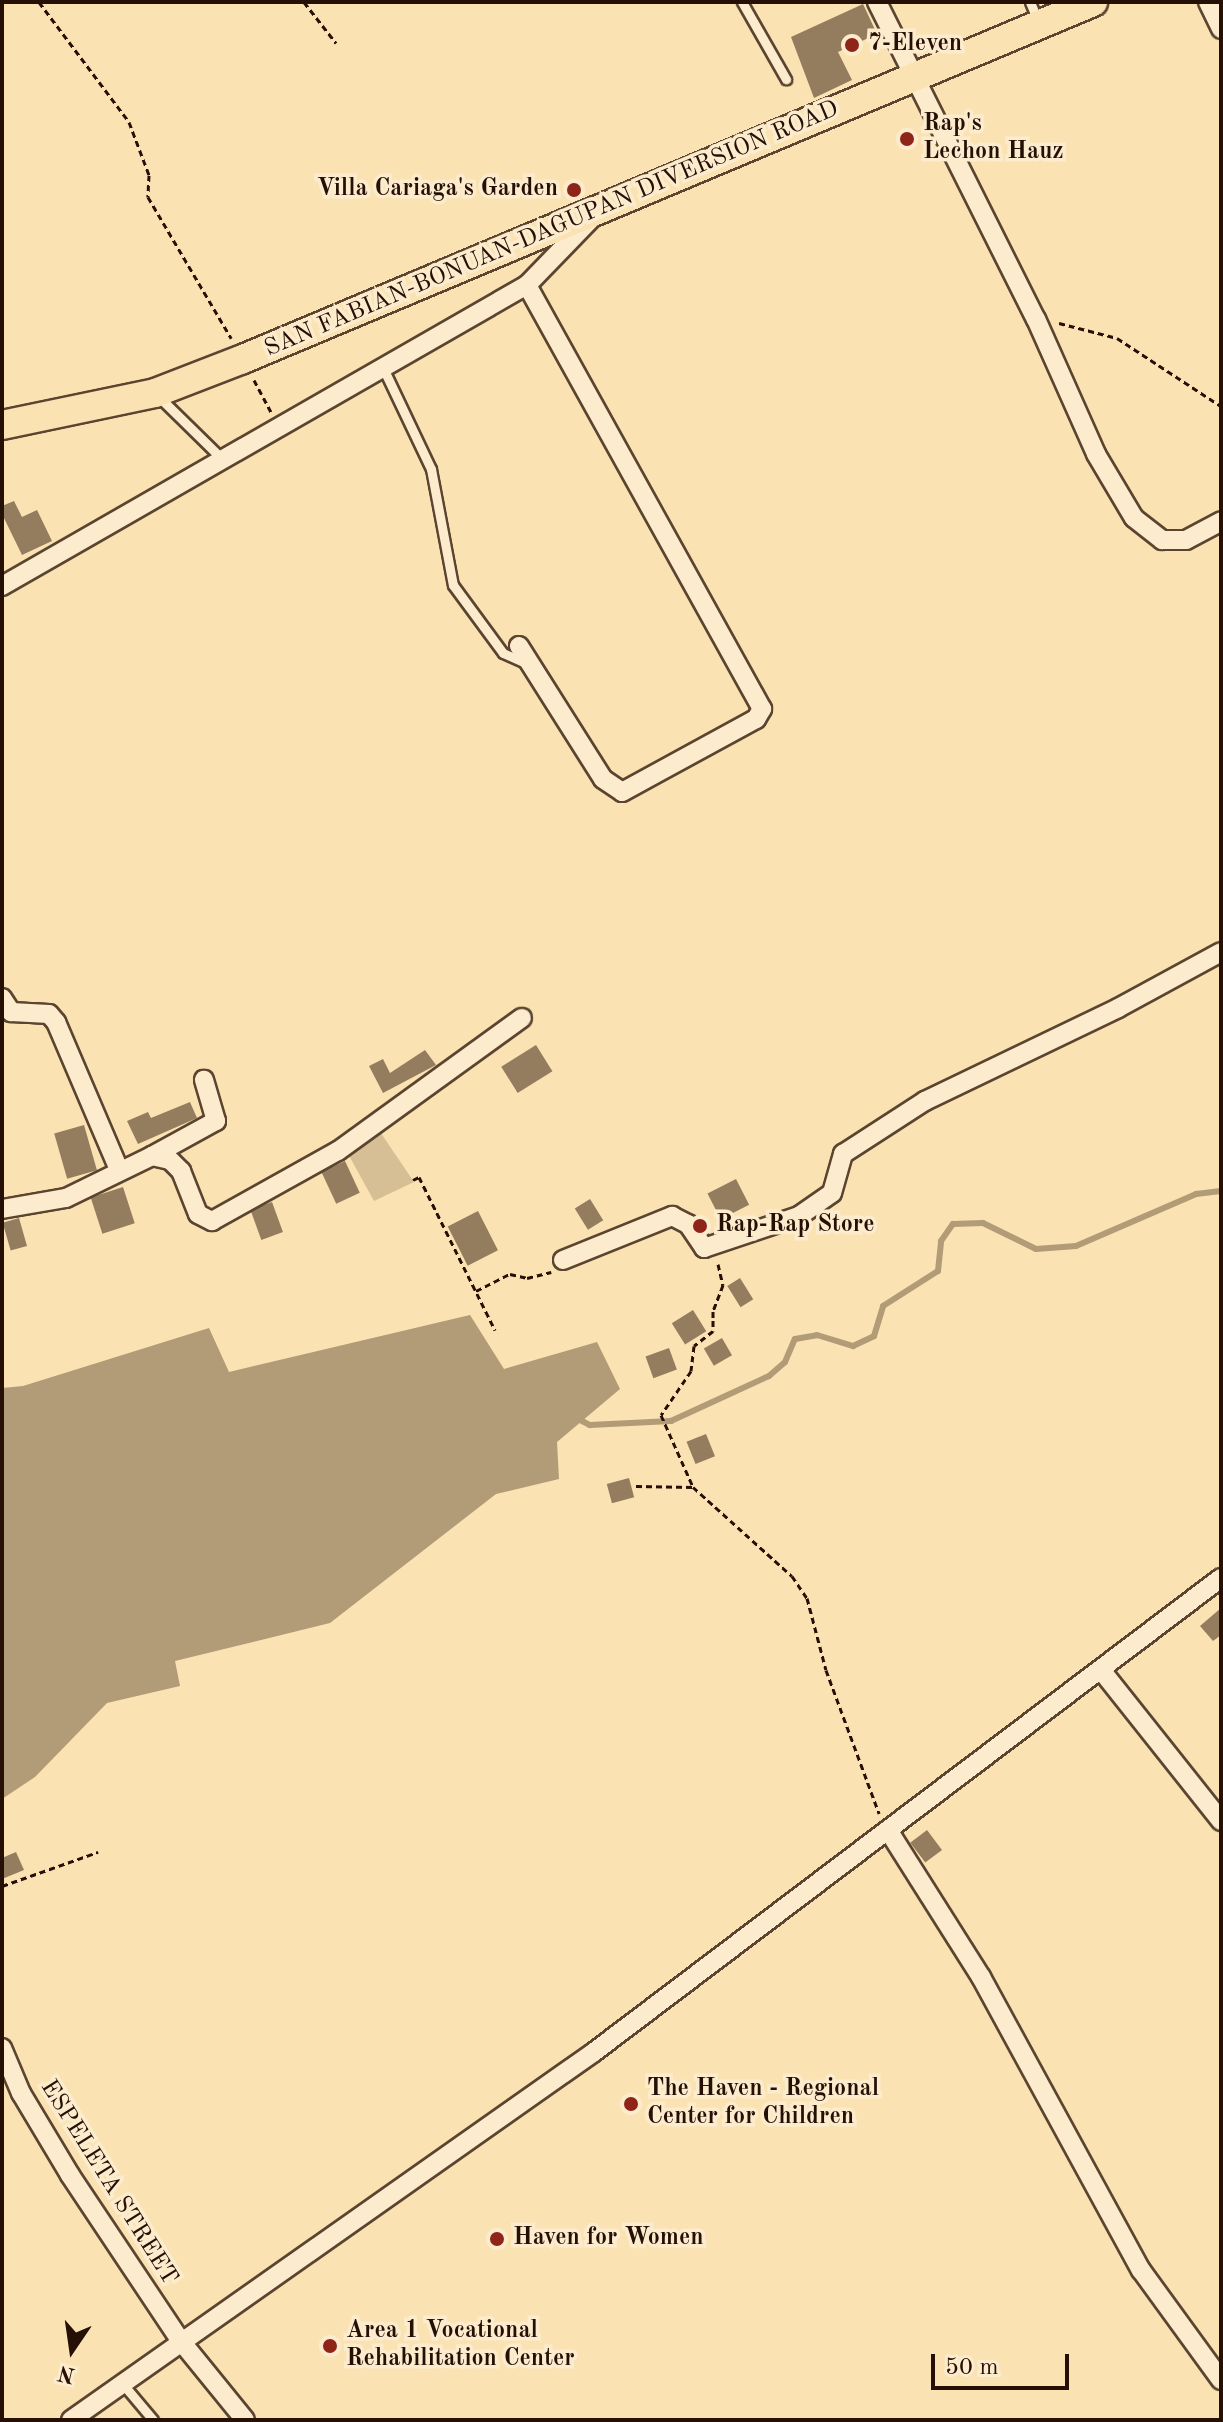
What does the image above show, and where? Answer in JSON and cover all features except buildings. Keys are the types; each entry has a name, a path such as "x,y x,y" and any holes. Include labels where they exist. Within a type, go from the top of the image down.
{"main road":[{"name":"SAN FABIAN-BONUAN-DAGUPAN DIVERSION ROAD","path":"2,425 155,393 243,359 917,77 1035,14 1093,2"}],"street":[{"path":"877,2 1036,319 1096,454 1134,518 1162,540 1186,540 1221,521"},
{"path":"1208,2 1221,29"},
{"path":"2,586 221,458 384,370 527,285 601,209"},
{"path":"519,646 603,779 622,792 756,719 762,709 527,285"},
{"path":"563,1260 672,1216 688,1224 699,1246 711,1248 810,1208 832,1193 843,1154 925,1101 1118,1008 1221,952"},
{"path":"2,998 11,1012 49,1014 56,1022 119,1170"},
{"path":"152,1156 170,1160 181,1171 198,1214 212,1221 338,1151 522,1018"},
{"path":"2,1209 66,1198 216,1121 204,1080"},
{"path":"71,2420 180,2340 594,2052 1221,1578"},
{"path":"1101,1670 1221,1821"},
{"path":"888,1830 981,1977 1141,2270 1221,2380"},
{"name":"ESPELETA STREET","path":"2,2048 38,2124 180,2340 245,2420"}],"lane":[{"path":"742,2 786,79"},
{"path":"384,370 431,469 453,585 503,653 531,664"},
{"path":"155,393 221,458"},
{"path":"122,2383 153,2420"}],"path":[{"path":"39,2 129,122 149,175 148,197 279,427"},
{"path":"304,2 336,43"},
{"path":"1036,319 1117,338 1221,406"},
{"path":"413,1180 419,1177 495,1330"},
{"path":"711,1248 724,1275 713,1331 694,1346 691,1371 661,1415 693,1487 792,1576 807,1598 826,1670 888,1830"},
{"path":"476,1291 510,1274 527,1278 549,1272 563,1260"},
{"path":"636,1486 693,1487"},
{"path":"2,1886 98,1852"}],"shaded area":[{"path":"372,1120 414,1182 374,1201 341,1141"},
{"path":"470,1315 504,1369 597,1342 620,1389 557,1442 559,1479 496,1494 330,1623 175,1661 180,1686 107,1703 35,1777 2,1799 2,1388 23,1386 209,1328 229,1372"}],"waterway":[{"path":"582,1421 590,1425 671,1421 769,1376 785,1362 795,1339 817,1335 853,1346 874,1336 883,1306 938,1271 941,1241 953,1224 983,1223 1036,1249 1076,1246 1196,1194 1221,1191"}],"place":[{"name":"7-Eleven","path":"852,45"},
{"name":"Rap's Lechon Hauz","path":"907,139"},
{"name":"Villa Cariaga's Garden","path":"574,190"},
{"name":"Rap-Rap Store","path":"700,1226"},
{"name":"The Haven - Regional Center for Children","path":"631,2104"},
{"name":"Haven for Women","path":"497,2239"},
{"name":"Area 1 Vocational Rehabilitation Center","path":"330,2346"}]}
